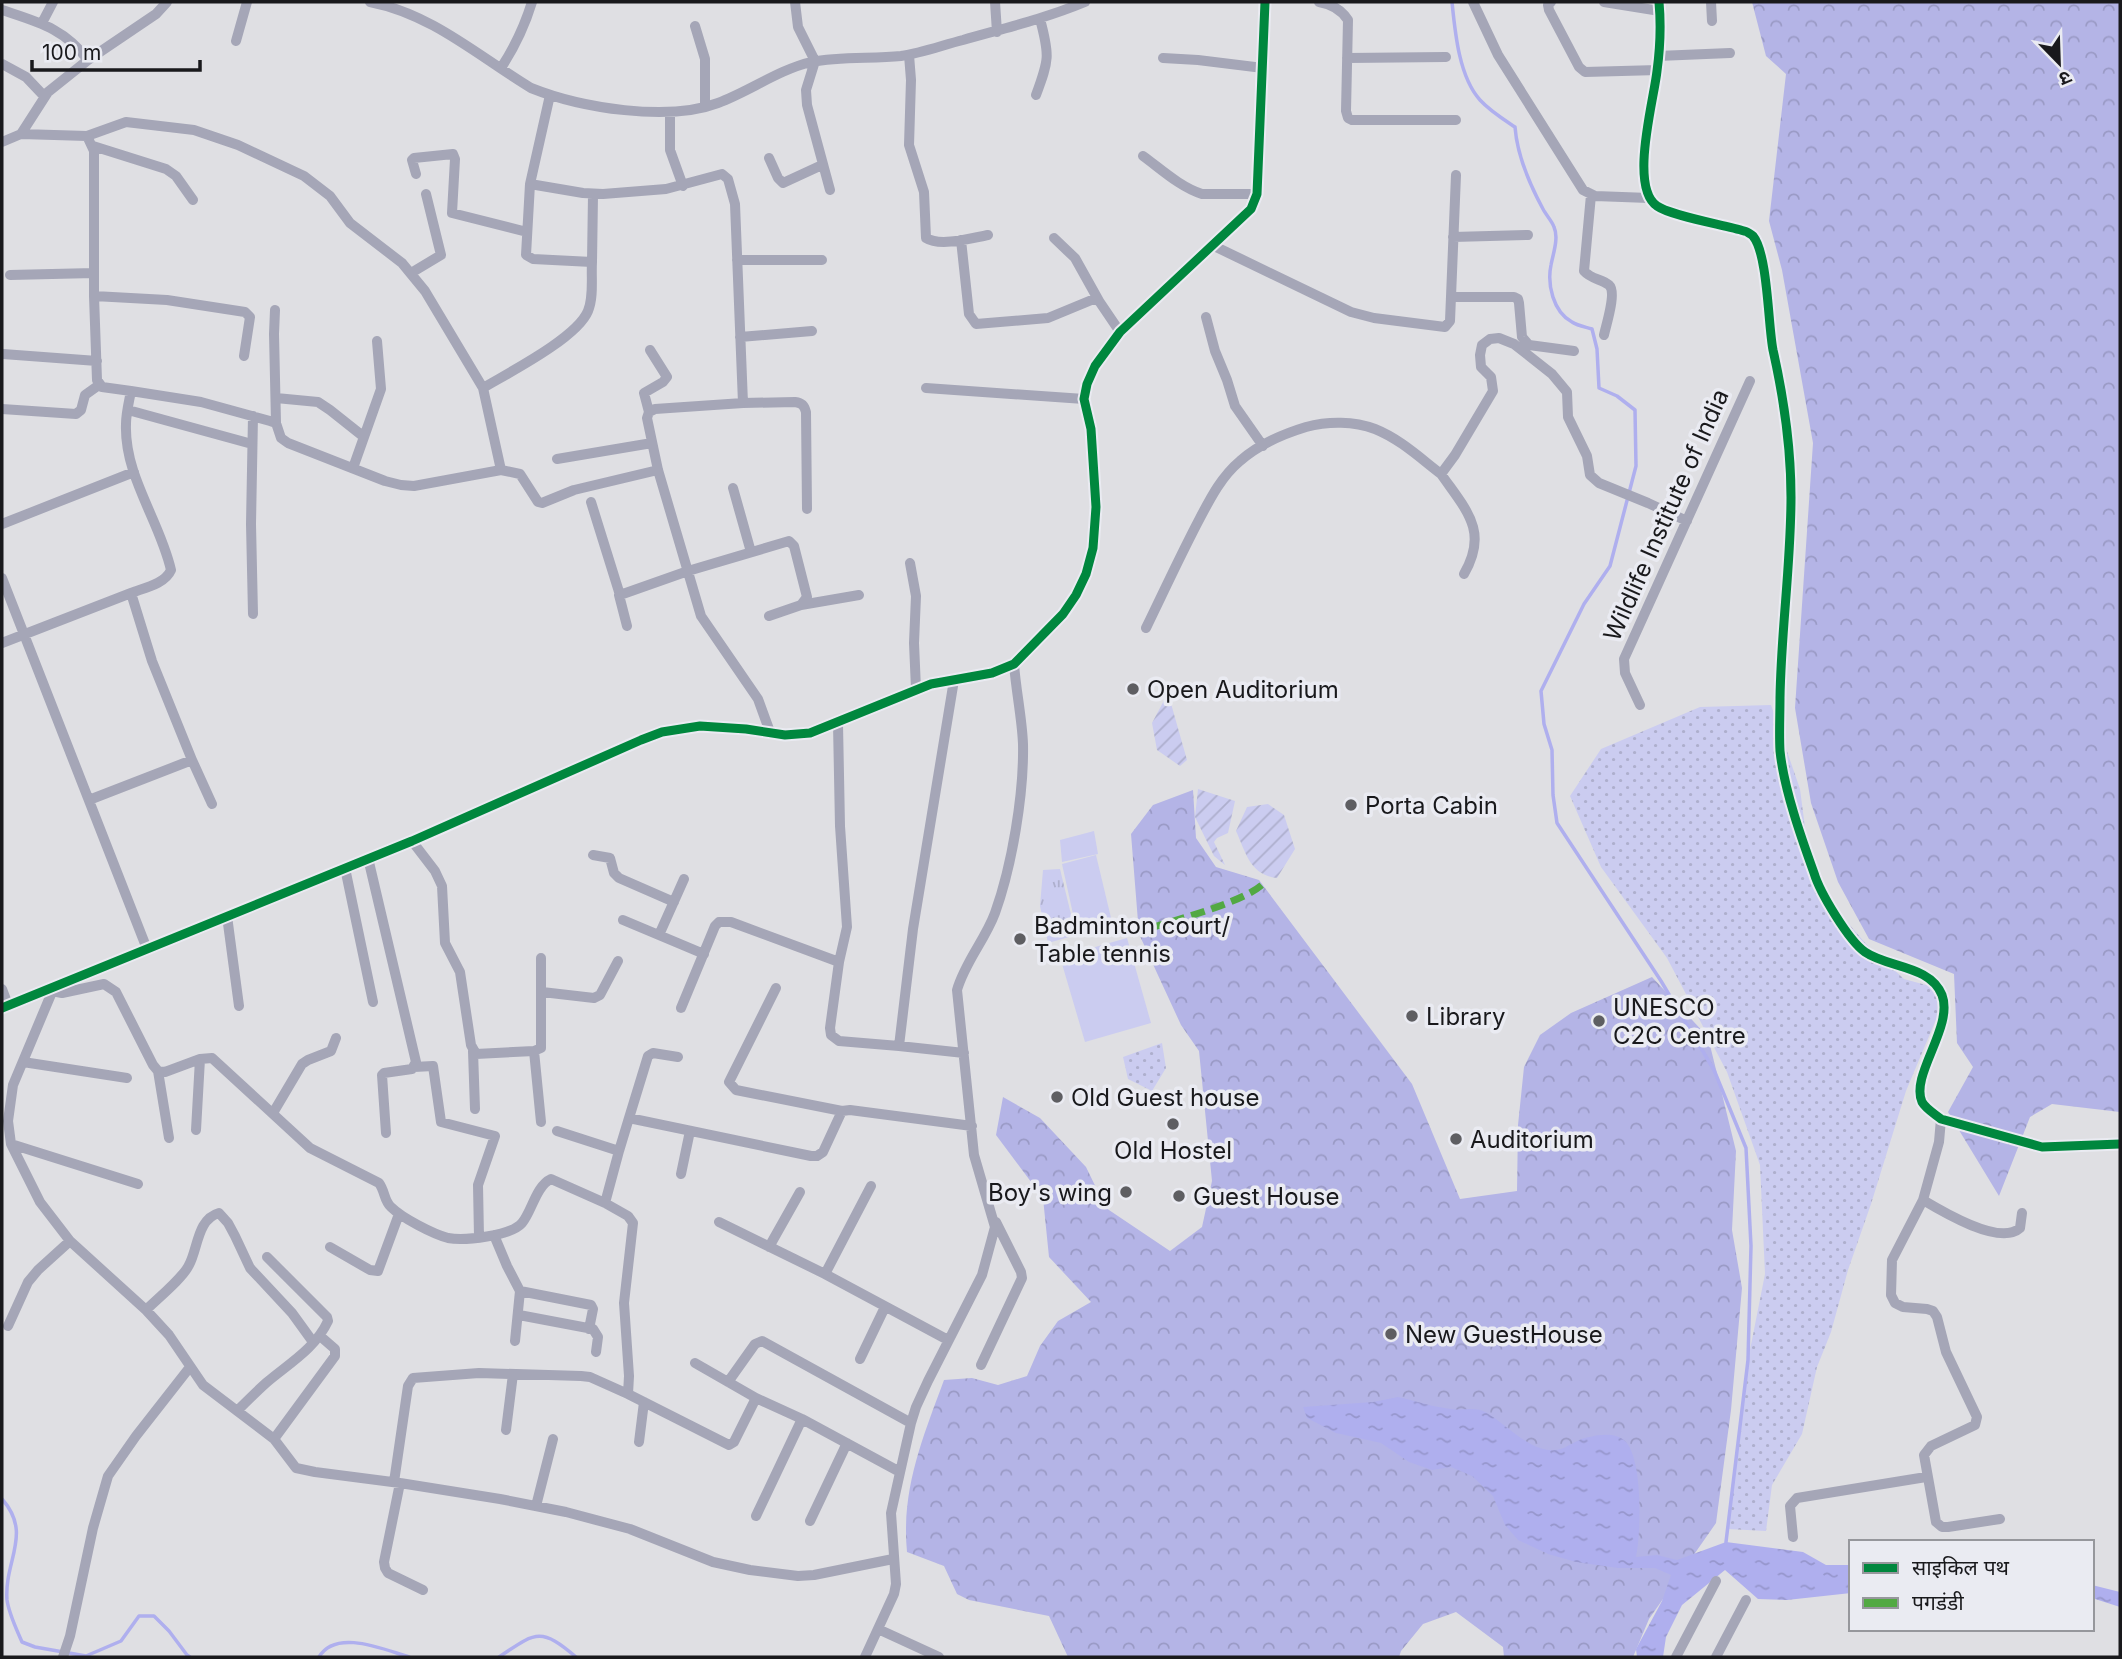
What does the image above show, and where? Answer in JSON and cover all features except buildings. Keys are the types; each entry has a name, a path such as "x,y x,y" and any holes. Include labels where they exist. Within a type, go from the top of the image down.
{"street":[{"path":"42,23 53,2"},
{"path":"21,134 44,96 88,60 156,14 167,2"},
{"path":"236,41 247,2"},
{"path":"370,2 389,4 430,23 531,88 550,95 611,109 670,112 689,111 720,102 784,71 815,61 909,55 997,32 1085,2"},
{"path":"500,68 511,53 532,2"},
{"path":"795,2 798,27 815,61 806,90 807,105 830,190"},
{"path":"995,2 997,32"},
{"path":"2,989 5,1007 49,991 412,841 662,732 700,726 785,735 803,734 838,724 916,690 999,671 1014,664 1063,614 1086,574 1093,548 1096,507 1091,429 1084,399 1095,366 1120,332 1251,209 1257,194 1265,2"},
{"path":"1318,2 1334,6 1348,20 1348,118 1457,120"},
{"path":"1473,2 1498,55 1581,187 1591,195 1649,198"},
{"path":"1550,2 1549,10 1582,71 1593,73 1658,70"},
{"path":"1604,2 1660,6 1658,70 1645,149 1645,187 1649,198 1666,210 1744,230 1753,236 1762,257 1772,343 1786,416 1790,465 1791,499 1781,661 1780,748 1783,768 1814,875 1825,901 1865,952 1924,975 1935,984 1942,995 1943,1020 1920,1086 1922,1103 1941,1119 2042,1147 2120,1144"},
{"path":"1711,2 1712,21"},
{"path":"2,10 42,23 71,40 88,60"},
{"path":"1036,95 1047,66 1048,54 1040,19"},
{"path":"695,26 705,59 705,107"},
{"path":"1658,56 1730,53"},
{"path":"909,55 911,105 908,137 924,192 926,239 933,242 988,235"},
{"path":"1347,58 1446,57"},
{"path":"1163,58 1263,68"},
{"path":"2,64 26,77 44,96"},
{"path":"550,95 530,184 526,255 530,258 592,262"},
{"path":"670,112 670,150 683,186"},
{"path":"90,141 122,123 194,130 239,145 304,176 330,196 349,223 402,263 434,305 482,388 501,470"},
{"path":"2,142 21,134 90,141 166,169 176,176 193,201"},
{"path":"90,141 99,385"},
{"path":"416,174 412,160 414,158 453,154 452,213 527,232"},
{"path":"1143,156 1187,188 1202,194 1257,194"},
{"path":"769,158 783,183 822,165"},
{"path":"530,184 593,195 649,191 683,186 722,174 726,176 735,204 743,403"},
{"path":"1214,246 1351,312 1374,318 1445,327 1450,321 1456,175"},
{"path":"411,273 441,256 426,194"},
{"path":"482,388 542,353 582,320 589,307 593,195"},
{"path":"1591,195 1584,271 1592,278 1608,284 1612,290 1604,335"},
{"path":"1453,237 1528,235"},
{"path":"1054,238 1075,258 1098,301 1120,332"},
{"path":"961,240 969,314 976,324 1048,318 1090,299 1098,301"},
{"path":"737,260 822,260"},
{"path":"10,275 94,273"},
{"path":"94,296 167,300 245,312 250,317 244,356"},
{"path":"1451,297 1514,296 1519,303 1524,341 1530,345 1574,351"},
{"path":"275,310 276,423 285,441 401,485 414,486 501,470 520,474 538,502 542,503 574,489 658,470"},
{"path":"1206,317 1235,406 1263,446"},
{"path":"740,337 812,331"},
{"path":"1441,474 1493,391 1491,377 1481,367 1480,355 1482,345 1490,339 1499,338 1514,344 1552,374 1567,392 1568,416 1587,456 1590,475 1599,483 1686,521"},
{"path":"353,468 381,389 377,341"},
{"path":"650,350 667,377 644,393 649,412 647,418 658,470 701,616 758,699 770,732"},
{"path":"3,354 97,361"},
{"name":"Wildlife Institute of India","path":"1640,705 1625,673 1624,660 1750,381"},
{"path":"99,385 107,389 201,402 276,423"},
{"path":"2,409 76,414 81,410 87,392 99,385"},
{"path":"926,388 1084,399"},
{"path":"2,643 168,576 171,570 134,472 126,433 131,391"},
{"path":"276,398 318,402 364,437"},
{"path":"649,412 663,408 743,403 800,403 806,412 807,509"},
{"path":"128,411 252,444"},
{"path":"253,416 253,614"},
{"path":"1146,628 1219,483 1240,461 1263,446 1291,432 1312,426 1340,423 1362,425 1376,430 1396,440 1441,474 1473,524 1476,537 1475,550 1464,574"},
{"path":"557,459 652,443"},
{"path":"2,524 134,472"},
{"path":"733,488 751,552"},
{"path":"591,502 627,626"},
{"path":"619,595 789,541 792,542 807,597 801,606"},
{"path":"910,563 916,596 916,690"},
{"path":"2,578 147,949"},
{"path":"131,593 152,661 212,804"},
{"path":"769,616 801,606 859,594"},
{"path":"981,1365 1022,1278 994,1216 977,1166 957,990 995,913 1011,853 1018,813 1023,742 1014,664"},
{"path":"899,1046 913,929 954,680"},
{"path":"838,724 840,826 847,927 839,962 831,1035 839,1041 964,1054"},
{"path":"89,800 192,760"},
{"path":"412,841 435,871 442,886 445,943 460,972 473,1051 475,1109"},
{"path":"593,855 610,858 614,873 619,878 674,902"},
{"path":"368,858 416,1062 414,1067"},
{"path":"345,868 373,1002"},
{"path":"659,935 684,879"},
{"path":"227,916 239,1006"},
{"path":"623,920 704,954"},
{"path":"681,1009 719,922 725,921 839,962"},
{"path":"473,1051 481,1055 534,1051 541,1048 541,958"},
{"path":"541,992 597,997 618,961"},
{"path":"49,991 68,992 104,984 116,992 153,1065 159,1071 169,1138"},
{"path":"776,988 729,1082 736,1090 842,1111 972,1126"},
{"path":"49,991 6,1106 11,1144 40,1202 70,1241 146,1310 169,1335 211,1392 274,1438 296,1468 397,1482 566,1512 630,1530 713,1562 750,1570 814,1576 893,1559"},
{"path":"273,1113 302,1064 331,1051 336,1038"},
{"path":"534,1051 541,1122"},
{"path":"605,1203 648,1056 653,1053 678,1057"},
{"path":"159,1071 164,1072 200,1059 215,1060 314,1151 379,1183 388,1205 399,1214 446,1237 463,1239 494,1235 519,1226 543,1185 551,1179 628,1216 633,1223 624,1303 628,1394"},
{"path":"196,1130 200,1059"},
{"path":"23,1062 127,1078"},
{"path":"386,1133 382,1075 414,1067 433,1066 441,1122 495,1136 478,1185 480,1237"},
{"path":"629,1118 817,1156 823,1153 842,1111"},
{"path":"1941,1119 1939,1142 1923,1200 1892,1260 1891,1295 1895,1303 1903,1307 1933,1311 1946,1352 1977,1417 1978,1422 1931,1446 1924,1455 1926,1476 1938,1525 1948,1527 2000,1519"},
{"path":"557,1131 619,1151"},
{"path":"681,1174 690,1131"},
{"path":"11,1144 138,1184"},
{"path":"825,1274 871,1186"},
{"path":"769,1247 800,1192"},
{"path":"1923,1200 1961,1222 1978,1228 2011,1233 2020,1228 2022,1213"},
{"path":"146,1310 187,1269 197,1238 209,1218 219,1213 228,1223 250,1268 316,1339 335,1349 335,1356 274,1438"},
{"path":"330,1247 370,1270 378,1271 399,1214"},
{"path":"865,1657 896,1584 891,1513 911,1423 948,1340 982,1275 993,1238 994,1216"},
{"path":"719,1222 825,1274 948,1340"},
{"path":"494,1235 520,1291 516,1341"},
{"path":"8,1326 28,1282 70,1241"},
{"path":"238,1410 298,1358 328,1321 267,1257"},
{"path":"520,1291 591,1305 593,1309 589,1329"},
{"path":"860,1359 886,1307"},
{"path":"519,1315 589,1329 597,1334 596,1352"},
{"path":"728,1382 755,1344 762,1341 911,1423"},
{"path":"695,1363 756,1398 802,1419 900,1472"},
{"path":"63,1657 108,1476 190,1367"},
{"path":"423,1590 388,1573 384,1562 410,1382 418,1377 466,1373 590,1377 729,1445 734,1442 756,1398"},
{"path":"506,1430 513,1374"},
{"path":"639,1441 644,1402"},
{"path":"756,1516 802,1419"},
{"path":"536,1506 553,1439"},
{"path":"810,1521 847,1443"},
{"path":"1793,1537 1790,1506 1797,1498 1926,1476"},
{"path":"1676,1657 1716,1581"},
{"path":"1716,1657 1746,1600"},
{"path":"878,1629 939,1657"}],"green space":[{"path":"1752,2 2120,2 2120,1112 2052,1104 2030,1117 1999,1196 1948,1112 1973,1067 1957,1043 1954,974 1869,939 1838,882 1811,803 1795,708 1813,443 1782,270 1769,221 1786,74 1766,56"},
{"path":"1168,693 1187,760 1180,766 1157,750 1152,723"},
{"path":"1771,705 1800,789 1812,881 1866,944 1904,979 1948,991 1906,1091 1848,1270 1831,1332 1817,1367 1802,1434 1772,1485 1766,1531 1728,1529 1748,1360 1765,1274 1760,1165 1727,1072 1667,958 1601,867 1570,796 1601,749 1700,707"},
{"path":"1198,789 1235,801 1228,833 1214,842 1225,865 1214,856 1195,817"},
{"path":"1193,790 1196,838 1216,867 1259,880 1412,1084 1460,1199 1517,1191 1518,1125 1524,1067 1540,1035 1571,1013 1652,977 1708,1037 1736,1151 1732,1230 1742,1288 1731,1410 1716,1523 1649,1619 1633,1657 1504,1657 1503,1647 1456,1612 1423,1624 1399,1657 1068,1657 1049,1616 969,1600 957,1594 944,1566 907,1552 907,1507 915,1464 944,1380 972,1378 998,1385 1027,1376 1040,1346 1058,1321 1091,1302 1049,1257 1043,1198 996,1135 1003,1097 1040,1118 1086,1167 1106,1208 1170,1251 1202,1227 1212,1181 1199,1051 1181,1025 1139,934 1131,834 1153,805"},
{"path":"1268,804 1284,815 1295,849 1277,878 1255,868 1236,831 1247,807"},
{"path":"1094,831 1098,854 1062,862 1060,840"},
{"path":"1096,855 1112,922 1077,932 1062,864"},
{"path":"1060,869 1076,935 1048,943 1040,906 1043,870"},
{"path":"1127,938 1151,1023 1085,1042 1060,957"},
{"path":"1162,1043 1166,1068 1152,1091 1128,1079 1123,1057"}],"water":[{"path":"1398,1397 1444,1408 1483,1411 1526,1441 1548,1450 1561,1449 1599,1435 1622,1439 1632,1451 1638,1480 1640,1515 1636,1557 1657,1555 1677,1560 1726,1542 1803,1552 1826,1565 1849,1565 1849,1593 1787,1600 1758,1599 1725,1570 1682,1605 1666,1637 1663,1657 1637,1657 1636,1649 1662,1601 1671,1575 1655,1568 1618,1568 1576,1562 1548,1554 1518,1540 1505,1525 1493,1496 1472,1476 1451,1467 1432,1470 1409,1462 1381,1443 1336,1433 1307,1418 1303,1407 1373,1402"},
{"path":"2094,1586 2120,1592 2120,1607 2094,1599"}],"waterway":[{"path":"1452,2 1459,54 1467,79 1484,104 1515,127 1518,148 1529,180 1554,227 1556,241 1550,281 1556,305 1572,322 1592,329 1597,349 1599,388 1617,396 1635,410 1636,466 1610,566 1584,604 1541,691 1544,724 1552,750 1557,823 1661,981 1714,1070 1746,1148 1751,1246 1748,1360 1726,1542"},
{"path":"2,1499 15,1524 15,1548 9,1572 7,1600 22,1642 35,1647 86,1656 121,1641 139,1616 154,1616 190,1657"},
{"path":"499,1657 538,1636 554,1641 576,1657"},
{"path":"319,1657 327,1648 349,1642 374,1646 409,1657"}],"marked path":[{"path":"1131,934 1221,905 1254,891 1264,883"}],"cycle path":[{"path":"2,1008 412,841 662,732 700,726 785,735 810,733 931,684 992,673 1014,664 1063,614 1086,574 1093,548 1096,507 1091,429 1084,399 1095,366 1120,332 1251,209 1257,194 1265,2"},
{"path":"1659,2 1659,54 1645,142 1645,181 1649,196 1664,210 1750,234 1758,245 1765,273 1771,339 1786,423 1791,478 1791,522 1781,673 1780,751 1794,813 1817,882 1836,916 1858,946 1874,957 1918,972 1936,985 1942,995 1942,1021 1920,1091 1922,1102 1928,1109 1941,1119 2042,1147 2120,1144"}],"place":[{"name":"Open Auditorium","path":"1133,689"},
{"name":"Porta Cabin","path":"1351,805"},
{"name":"Badminton court/ Table tennis","path":"1020,939"},
{"name":"Library","path":"1412,1016"},
{"name":"UNESCO C2C Centre","path":"1599,1021"},
{"name":"Old Guest house","path":"1057,1097"},
{"name":"Old Hostel","path":"1173,1124"},
{"name":"Auditorium","path":"1456,1139"},
{"name":"Boy's wing","path":"1126,1192"},
{"name":"Guest House","path":"1179,1196"},
{"name":"New GuestHouse","path":"1391,1334"}]}
